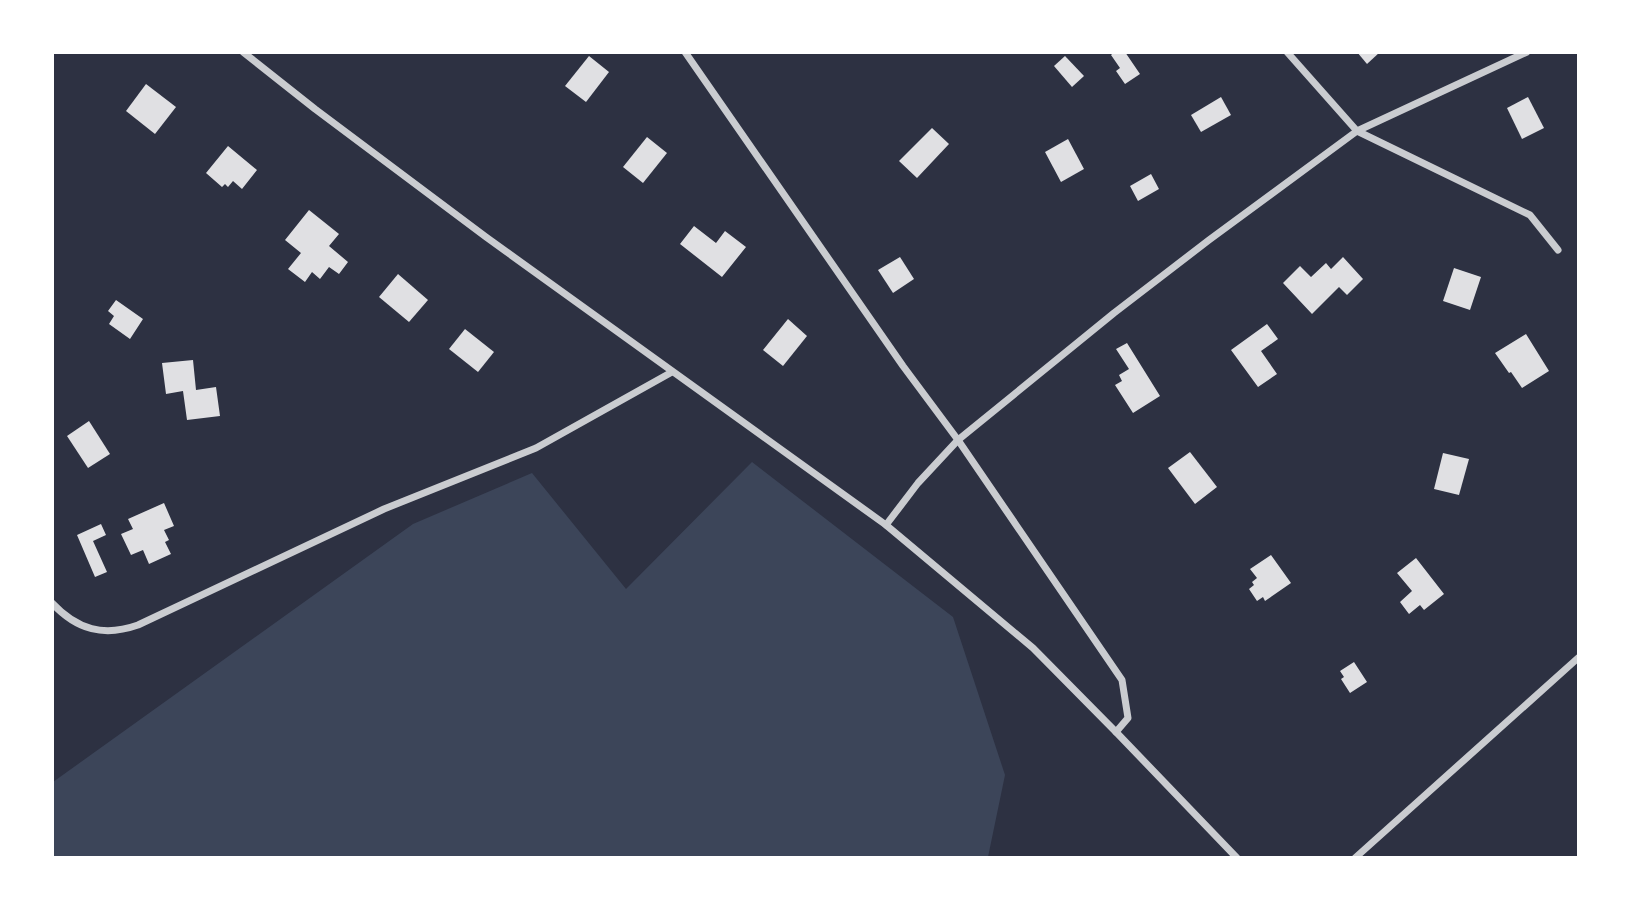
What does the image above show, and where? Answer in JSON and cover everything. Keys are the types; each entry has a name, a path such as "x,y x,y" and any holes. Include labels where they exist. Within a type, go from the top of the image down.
{"street":[{"path":"243,52 347,133 672,372 886,525 970,593 1033,648 1237,858"},
{"path":"685,52 903,366 958,440 1122,680 1128,718 1116,732"},
{"path":"1287,52 1357,131 1530,215 1558,250"},
{"path":"886,525 918,483 958,440 1114,313 1209,240 1357,131 1527,52"},
{"path":"52,603 63,615 94,630 116,631 138,625 384,509 536,448 672,372"},
{"path":"1355,858 1578,658"}],"shaded area":[{"path":"752,462 953,617 1005,775 988,857 53,857 53,782 413,524 532,473 626,589"}],"building":[{"path":"1114,52 1125,52 1140,74 1125,84 1116,71 1120,68 1111,55"},
{"path":"1357,52 1380,52 1367,64"},
{"path":"589,56 609,72 586,102 565,86"},
{"path":"1065,56 1084,76 1072,87 1054,66"},
{"path":"146,84 176,107 155,134 126,111"},
{"path":"1221,97 1231,115 1201,132 1191,115"},
{"path":"1528,97 1544,128 1522,139 1507,108"},
{"path":"932,128 949,144 917,178 899,161"},
{"path":"647,137 667,153 643,183 623,167"},
{"path":"1068,139 1084,169 1061,182 1045,152"},
{"path":"228,146 257,170 242,189 233,181 228,187 225,184 222,187 206,173"},
{"path":"1151,174 1159,189 1138,201 1130,186"},
{"path":"309,210 339,234 329,246 348,262 339,274 329,267 320,279 312,272 305,282 288,269 301,253 285,240"},
{"path":"694,226 716,243 725,231 746,247 722,277 680,244"},
{"path":"900,257 914,279 893,293 878,270"},
{"path":"1343,257 1363,279 1347,295 1339,287 1312,314 1283,283 1300,266 1311,277 1326,263 1331,269"},
{"path":"1454,268 1481,277 1470,310 1443,301"},
{"path":"398,274 428,300 409,322 379,297"},
{"path":"116,300 143,319 130,339 109,324 114,316 108,311"},
{"path":"788,319 807,336 783,366 763,350"},
{"path":"1267,324 1278,339 1261,351 1277,374 1258,387 1231,350"},
{"path":"465,329 494,352 478,372 449,349"},
{"path":"1526,334 1549,371 1522,388 1495,353"},
{"path":"1127,343 1160,396 1133,413 1115,385 1122,381 1119,375 1129,369 1116,349"},
{"path":"193,360 196,390 216,387 220,416 187,420 183,391 166,394 162,363"},
{"path":"89,421 110,454 88,468 67,436"},
{"path":"1190,452 1217,487 1195,504 1168,468"},
{"path":"1443,453 1469,459 1459,495 1434,489"},
{"path":"164,503 174,526 164,530 169,540 165,542 171,554 149,564 143,550 131,555 121,534 133,529 128,519"},
{"path":"101,524 106,535 93,541 107,572 95,577 77,535"},
{"path":"1271,555 1291,583 1265,601 1263,597 1257,601 1249,589 1257,578 1250,569"},
{"path":"1416,558 1444,594 1424,610 1420,605 1409,614 1400,602 1412,591 1397,573"},
{"path":"1354,662 1367,682 1350,693 1341,679 1344,677 1340,671"}]}
